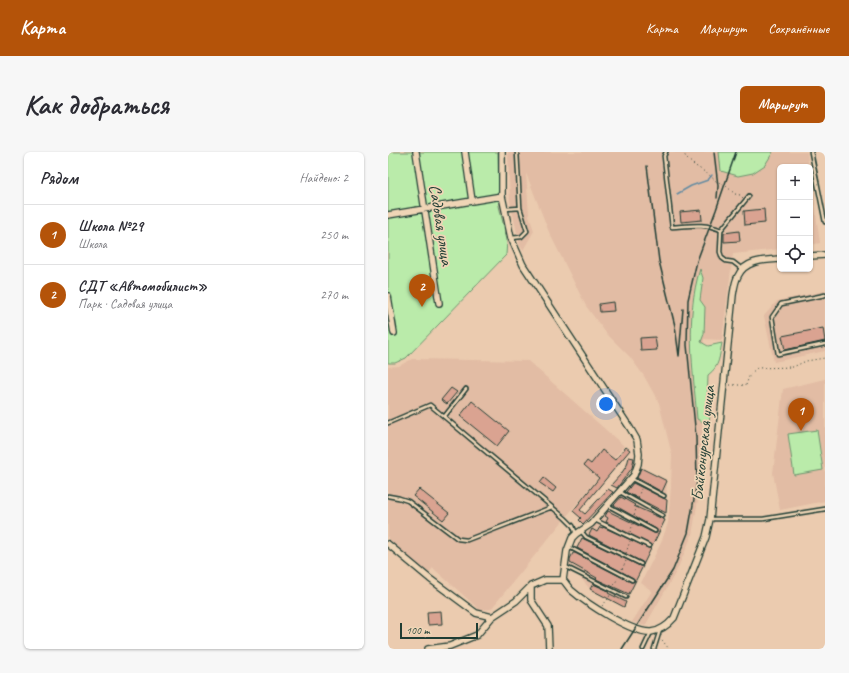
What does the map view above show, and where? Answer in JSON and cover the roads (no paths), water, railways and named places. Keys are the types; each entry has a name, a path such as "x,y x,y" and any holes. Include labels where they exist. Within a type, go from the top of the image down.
{"street":[{"name":"Садовая улица","path":"416,152 439,303"},
{"path":"465,152 472,201"},
{"path":"428,649 450,646 477,635 492,617 516,601 531,586 545,580 564,580 565,567 572,538 594,520 631,479 638,464 639,454 637,440 523,265 511,238 502,196 502,152"},
{"path":"388,215 502,196"},
{"path":"813,256 825,255"},
{"path":"742,268 754,262 777,259"},
{"name":"Байконурская улица","path":"564,580 569,589 620,622 640,631 652,632 660,630 668,625 674,618 706,537 710,519 733,295 738,276 742,268"},
{"path":"388,296 394,334"},
{"path":"388,544 430,579 476,613 492,617"},
{"path":"531,586 531,600 548,626 548,649"}],"lane":[{"path":"511,238 522,237 527,231 520,208 517,152"},
{"path":"666,152 664,156 672,227 704,225 721,230"},
{"path":"811,152 825,222"},
{"path":"742,268 733,262 726,261 722,258 720,252 721,230 749,196"},
{"path":"505,209 520,208"},
{"path":"825,295 781,304 772,317 778,354 825,344"},
{"path":"444,417 466,389"},
{"path":"388,423 430,405 553,507 578,532 640,564"},
{"path":"631,479 664,496"},
{"path":"619,492 663,516"},
{"path":"388,496 408,501 458,539 467,540 553,507"},
{"path":"607,505 654,531"},
{"path":"710,519 763,519 825,509"},
{"path":"594,520 649,546"},
{"path":"569,547 632,580"},
{"path":"565,567 626,597"},
{"path":"654,649 660,630"},
{"path":"643,649 652,632"}],"waterway":[{"path":"677,194 691,186 708,180 712,175"}],"railway":[{"path":"714,152 718,186 717,198"},
{"path":"622,649 673,570 688,533 697,482 696,437 687,345 688,300 697,261 736,152"},
{"path":"647,166 659,261 675,326 679,356 683,309"}],"place":[{"name":"СДТ «Автомобилист»","path":"422,307"},
{"name":"Школа №29","path":"801,431"}]}
